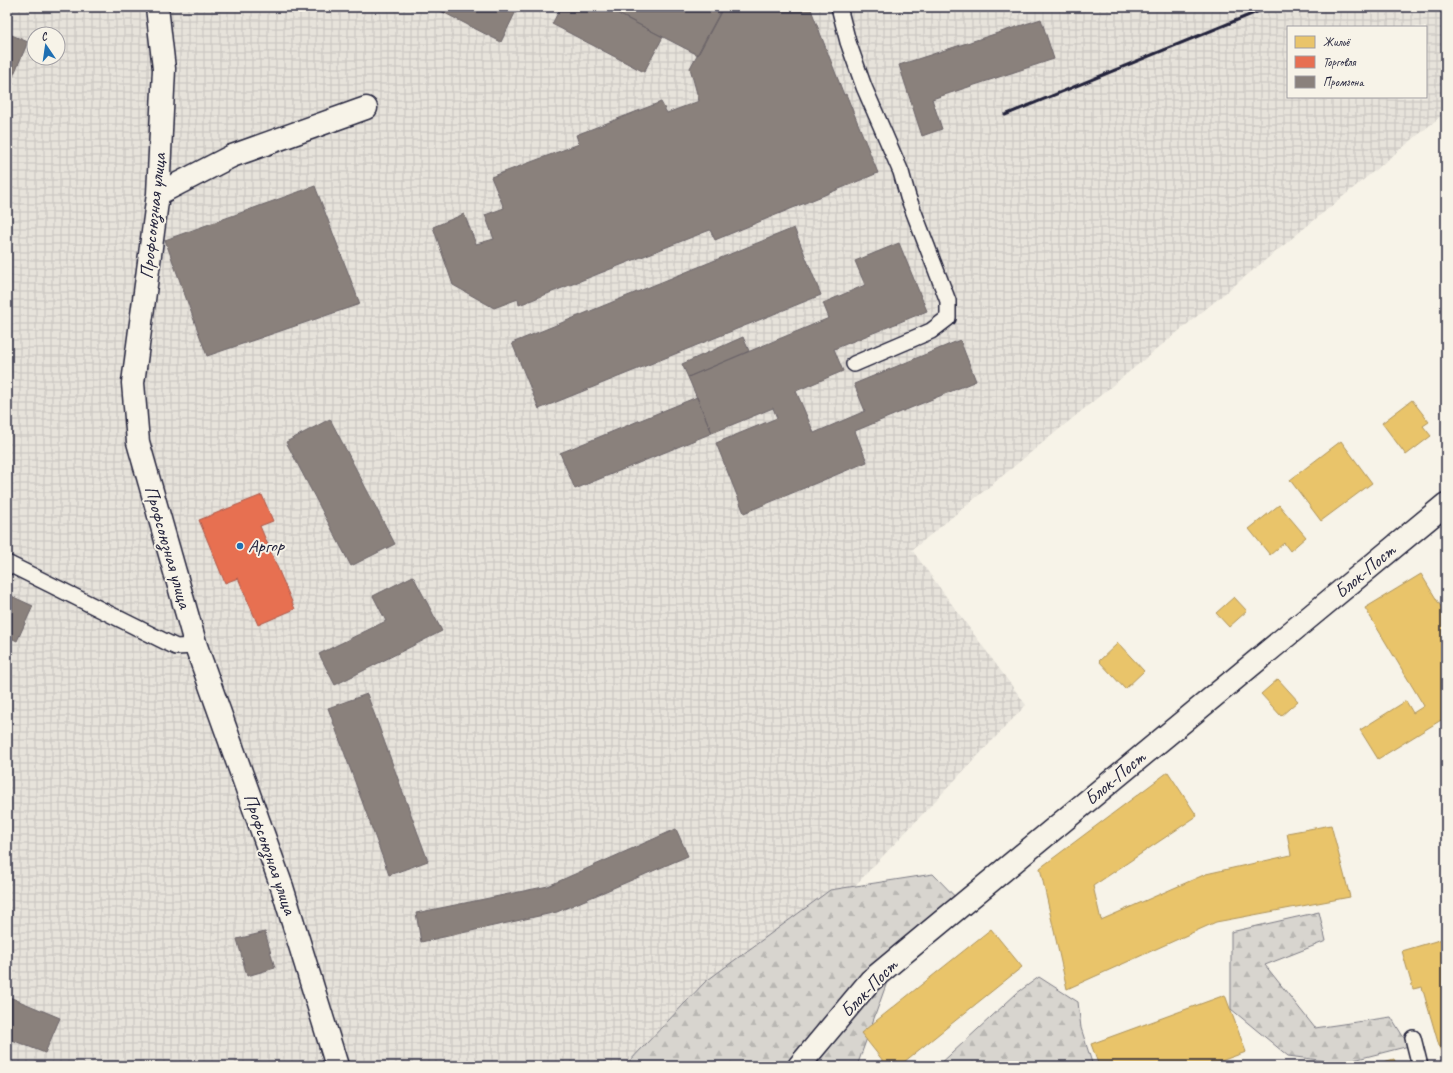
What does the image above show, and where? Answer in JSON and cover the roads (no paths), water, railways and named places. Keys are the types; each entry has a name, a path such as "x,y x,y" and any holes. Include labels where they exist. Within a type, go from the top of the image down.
{"street":[{"name":"Профсоюзная улица","path":"157,7 164,69 158,194 133,384 138,442 196,646 282,887 337,1066"},
{"path":"158,194 232,156 366,108"},
{"name":"Блок-Пост","path":"798,1066 870,981 1446,504"}],"lane":[{"path":"839,7 848,42 864,86 900,172 908,197 948,301 948,318 931,331 854,364"},
{"path":"7,563 176,647 196,646"},
{"path":"1413,1038 1420,1066"}],"railway":[{"path":"1005,115 1269,7"}],"place":[{"name":"Аргор","path":"240,546"}]}
